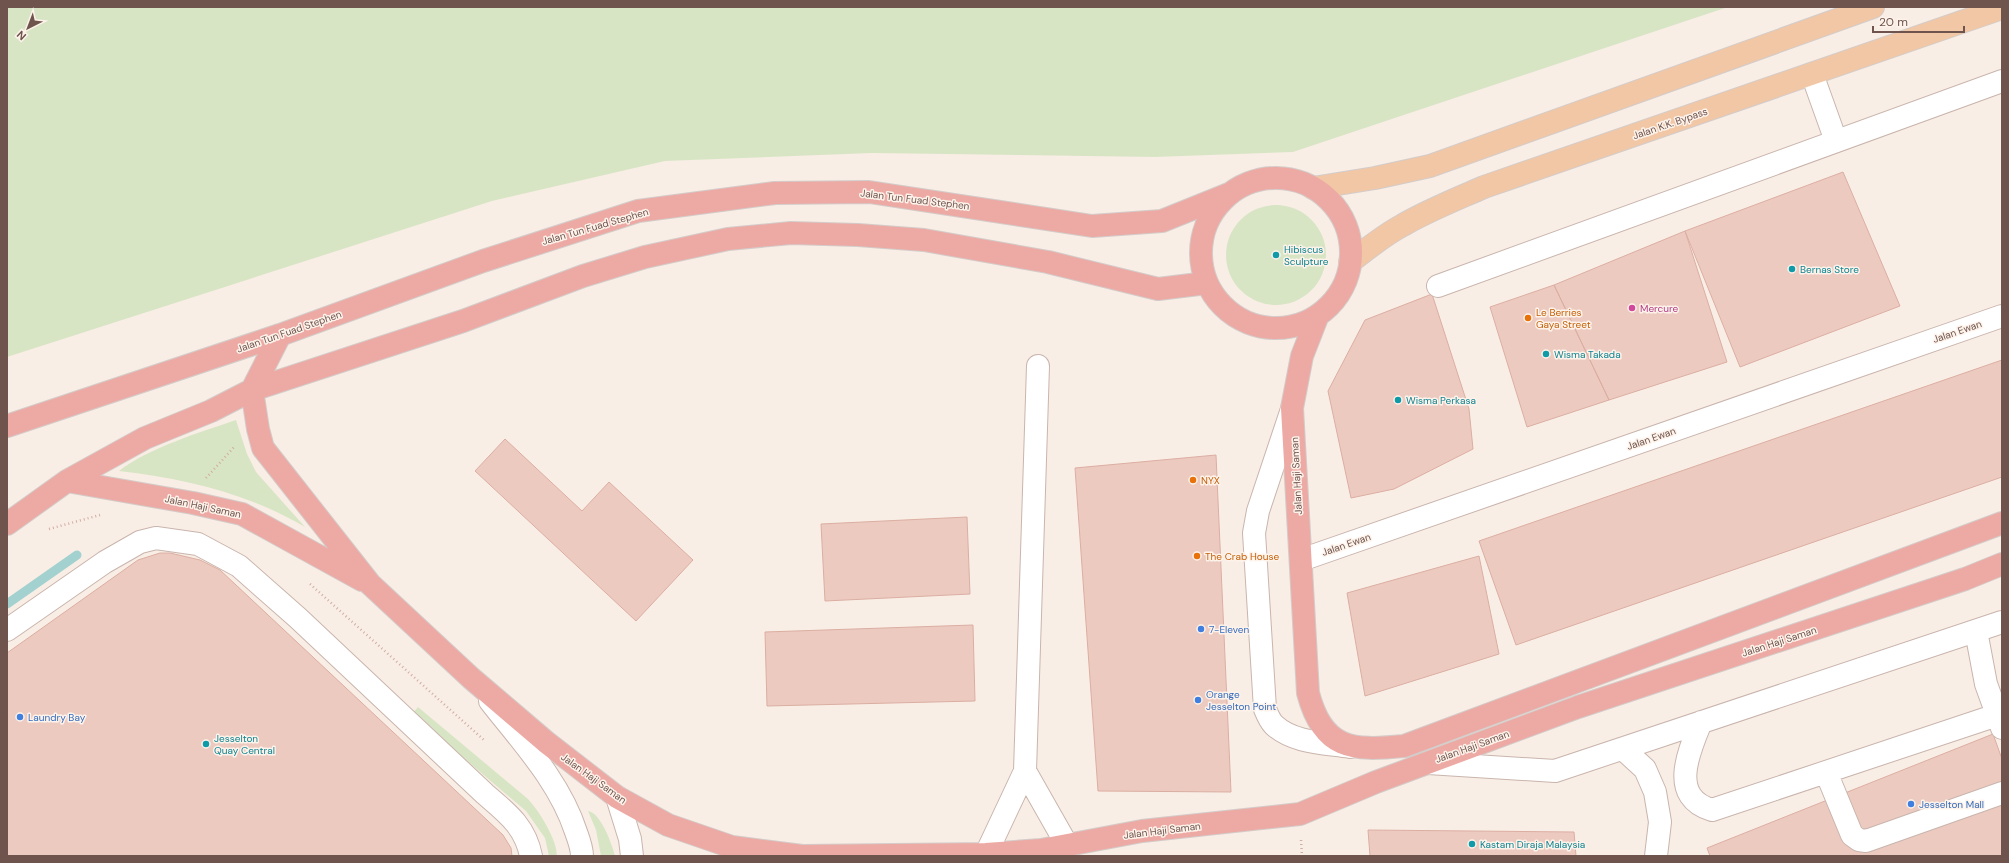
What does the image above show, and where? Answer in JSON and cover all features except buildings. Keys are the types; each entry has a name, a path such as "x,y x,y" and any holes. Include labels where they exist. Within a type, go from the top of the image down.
{"highway":[{"path":"1279,178 1297,181 1313,188 1330,202 1343,220 1350,240 1350,262 1345,283 1334,301 1318,315 1299,325 1277,328 1255,325 1235,316 1218,302 1207,283 1201,259 1202,235 1212,212 1229,194 1250,182 1261,179 1279,178"},
{"name":"Jalan Tun Fuad Stephen","path":"7,426 280,335 483,261 638,212 775,193 869,192 1092,226 1162,221 1229,194"},
{"path":"7,524 67,481 144,438 211,411 252,390 463,321 582,276 645,257 728,239 791,233 858,234 917,239 1048,262 1158,289 1207,283"},
{"name":"Jalan Haji Saman","path":"1318,315 1302,356 1292,408 1308,692 1312,709 1319,724 1332,736 1350,747 1375,749 1404,746 2002,523"},
{"path":"252,390 280,335"},
{"name":"Jalan Haji Saman","path":"252,390 258,430 263,448 370,584 471,678 546,742 617,797 668,825 732,847 802,856 1041,853 1067,845 1142,831 1300,814 1428,763 1578,707 1958,582 2002,564"},
{"name":"Jalan Haji Saman","path":"67,481 193,503 242,514 370,584"}],"main road":[{"path":"1313,188 1375,178 1430,166 1873,7"},
{"name":"Jalan K.K. Bypass","path":"1350,262 1376,242 1403,225 1434,209 1484,187 2002,8"}],"street":[{"path":"1812,74 1836,141"},
{"path":"1438,286 2002,81"},
{"name":"Jalan Ewan","path":"1301,560 2002,316"},
{"path":"986,854 1025,771 1038,366"},
{"path":"1292,408 1258,511 1254,533 1265,709 1273,724 1287,735 1306,740 1350,747"},
{"path":"7,630 105,562 140,542 156,538 198,544 239,566 298,618 479,789 511,816 524,833 531,856"},
{"path":"1428,763 1555,771 2002,622"},
{"path":"1701,722 1690,751 1685,780 1693,801 1712,810 1826,772 2000,721 1986,684 1976,631"},
{"path":"471,678 533,755 561,795 574,825 582,850 582,856"},
{"path":"1624,749 1645,769 1655,792 1660,822 1656,856"},
{"path":"1025,771 1067,845"},
{"path":"1826,772 1852,834 1859,840 1866,841 2002,793"},
{"path":"617,797 630,839 632,856"}],"path":[{"path":"201,484 237,443"}],"green space":[{"path":"7,7 1728,7 1293,152 1155,157 872,153 665,161 492,201 7,357"},
{"path":"1276,205 1286,206 1304,213 1318,227 1325,245 1325,265 1318,283 1304,297 1286,304 1276,305 1266,304 1248,297 1234,283 1227,265 1226,255 1227,245 1234,227 1248,213 1266,206"},
{"path":"236,420 247,454 256,472 305,527 261,505 215,489 168,478 119,471 145,455 160,448 191,435"},
{"path":"418,707 528,799 542,818 551,834 557,856 549,856 545,838 526,811 412,714"},
{"path":"588,811 593,813 601,823 609,837 615,856 601,856 596,830"}],"waterway":[{"path":"7,604 77,555"}],"place":[{"name":"Hibiscus Sculpture","path":"1276,255"},
{"name":"Bernas Store","path":"1792,269"},
{"name":"Mercure","path":"1632,308"},
{"name":"Le Berries Gaya Street","path":"1528,318"},
{"name":"Wisma Takada","path":"1546,354"},
{"name":"Wisma Perkasa","path":"1398,400"},
{"name":"NYX","path":"1193,480"},
{"name":"The Crab House","path":"1197,556"},
{"name":"7-Eleven","path":"1201,629"},
{"name":"Orange Jesselton Point","path":"1198,700"},
{"name":"Laundry Bay","path":"20,717"},
{"name":"Jesselton Quay Central","path":"206,744"},
{"name":"Jesselton Mall","path":"1911,804"},
{"name":"Kastam Diraja Malaysia","path":"1472,844"}]}
